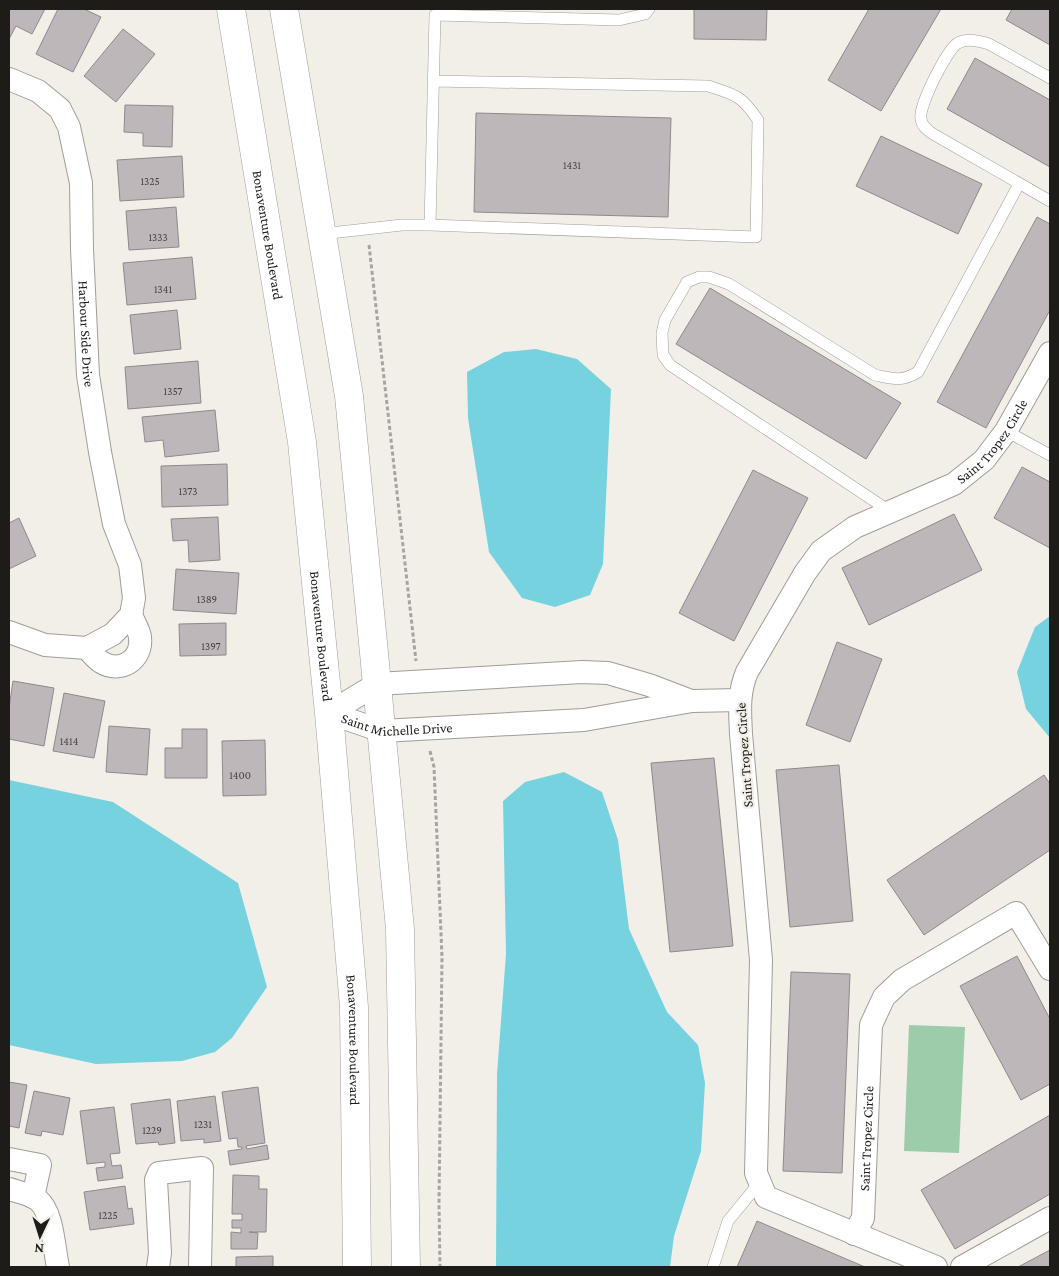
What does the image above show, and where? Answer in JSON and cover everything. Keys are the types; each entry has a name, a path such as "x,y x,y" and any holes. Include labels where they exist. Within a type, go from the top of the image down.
{"main road":[{"name":"Bonaventure Boulevard","path":"231,9 302,442 354,1007 357,1267"},
{"path":"284,9 349,396 382,731 400,929 406,1267"}],"street":[{"name":"Harbour Side Drive","path":"9,79 38,91 60,109 69,127 81,183 88,375 114,524 130,565 134,598 131,615 140,637 139,653 130,662 118,668 101,663 87,648"},
{"name":"Saint Tropez Circle","path":"936,1267 766,1197 756,1173 761,960 739,700 742,683 747,672 804,573 821,551 855,527 954,484 984,460 1006,431 1050,353"},
{"path":"9,632 44,645 87,648 113,634 131,615"},
{"name":"Saint Michelle Drive","path":"328,713 377,684 582,672 608,673 649,685 692,701"},
{"name":"Saint Michelle Drive","path":"328,713 382,731 584,720 692,701 739,700"},
{"name":"Saint Tropez Circle","path":"854,1234 863,1218 871,1024 884,996 902,980 1016,913 1050,969"},
{"path":"9,1159 40,1165 33,1197"},
{"path":"158,1267 160,1253 156,1180 159,1173 202,1168 200,1267"},
{"path":"9,1189 33,1197 40,1202 49,1218 58,1267"},
{"path":"962,1267 1050,1218"}],"lane":[{"path":"430,225 435,15 476,12 619,20 646,14 649,9"},
{"path":"1050,78 989,44 967,40 958,43 950,51 920,112 924,127 933,134 1050,201"},
{"path":"321,234 402,225 430,225 756,237 758,120 748,106 735,95 708,86 434,81"},
{"path":"891,512 670,365 663,354 661,345 665,320 687,282 699,277 709,277 729,284 875,375 895,380 906,379 918,372 1019,184"},
{"path":"1006,431 1050,455"},
{"path":"713,1267 728,1221 760,1182"}],"green space":[{"path":"909,1025 965,1027 959,1153 904,1151"}],"water":[{"path":"536,349 577,359 611,389 603,564 590,595 555,607 522,598 489,552 468,418 467,372 504,352"},
{"path":"1050,616 1050,738 1026,709 1017,672 1035,627"},
{"path":"564,772 602,792 618,840 629,929 667,1012 698,1045 705,1083 701,1151 674,1236 670,1267 496,1267 497,1074 506,954 503,801 525,782"},
{"path":"9,780 113,802 238,883 267,987 232,1038 215,1052 182,1061 96,1064 9,1045"}],"building":[{"path":"9,9 45,9 32,34 16,26 9,39"},
{"path":"58,9 84,9 101,17 73,72 36,54"},
{"path":"694,9 767,9 766,40 694,39"},
{"path":"869,9 941,9 881,111 828,80"},
{"path":"1012,9 1050,9 1050,45 1006,20"},
{"path":"123,29 155,54 116,102 84,76"},
{"path":"975,58 1050,100 1050,167 947,109"},
{"path":"125,105 173,106 172,147 143,146 143,133 124,132"},
{"path":"476,113 671,118 668,217 474,212"},
{"path":"881,136 982,184 958,234 856,186"},
{"path":"182,156 184,197 120,201 117,160"},
{"path":"176,207 179,247 129,250 126,211"},
{"path":"1037,217 1050,224 1050,310 986,428 937,402"},
{"path":"192,257 196,299 127,305 123,263"},
{"path":"710,288 901,403 866,459 676,344"},
{"path":"177,310 181,349 134,354 130,315"},
{"path":"198,361 201,403 128,409 125,367"},
{"path":"215,410 219,451 165,457 163,440 145,442 142,417"},
{"path":"227,464 228,505 162,507 161,466"},
{"path":"1022,467 1050,482 1050,548 994,518"},
{"path":"753,470 808,498 734,641 679,613"},
{"path":"954,514 982,570 869,625 842,568"},
{"path":"218,517 220,560 189,562 188,540 173,541 171,519"},
{"path":"19,518 36,556 9,569 9,523"},
{"path":"176,569 239,573 236,614 173,610"},
{"path":"226,623 226,655 180,656 179,624"},
{"path":"837,642 882,659 850,742 806,725"},
{"path":"13,681 54,688 44,746 9,739 9,708"},
{"path":"64,693 105,701 94,758 53,751"},
{"path":"109,726 150,729 147,775 106,772"},
{"path":"182,729 207,729 207,778 165,778 165,748 182,748"},
{"path":"265,740 266,795 223,796 222,741"},
{"path":"714,758 733,946 670,952 651,763"},
{"path":"839,765 853,921 790,927 776,770"},
{"path":"1044,775 1050,784 1050,850 924,935 887,880"},
{"path":"1017,956 1050,1019 1050,1084 1021,1100 960,986"},
{"path":"791,972 850,974 842,1173 783,1171"},
{"path":"9,1082 27,1085 19,1128 9,1126"},
{"path":"258,1087 265,1143 246,1146 247,1149 267,1145 269,1159 230,1165 228,1151 242,1149 242,1147 238,1147 237,1138 229,1139 222,1092"},
{"path":"34,1091 70,1098 63,1135 42,1131 41,1136 25,1133"},
{"path":"215,1096 221,1141 204,1143 204,1139 181,1141 177,1101"},
{"path":"170,1099 175,1143 159,1145 158,1142 136,1144 131,1104"},
{"path":"114,1107 120,1153 110,1154 112,1166 121,1165 123,1178 98,1181 96,1168 105,1167 105,1162 87,1164 80,1111"},
{"path":"1050,1115 1050,1194 955,1249 921,1190"},
{"path":"233,1175 259,1176 259,1189 267,1189 266,1232 249,1232 258,1233 257,1249 231,1249 231,1232 241,1233 241,1228 232,1228 232,1220 242,1220 242,1214 232,1214"},
{"path":"125,1186 128,1209 132,1208 134,1224 90,1230 84,1192"},
{"path":"757,1221 865,1267 737,1267"},
{"path":"1050,1250 1050,1267 1018,1267"},
{"path":"273,1256 273,1267 236,1267 236,1257"}]}
